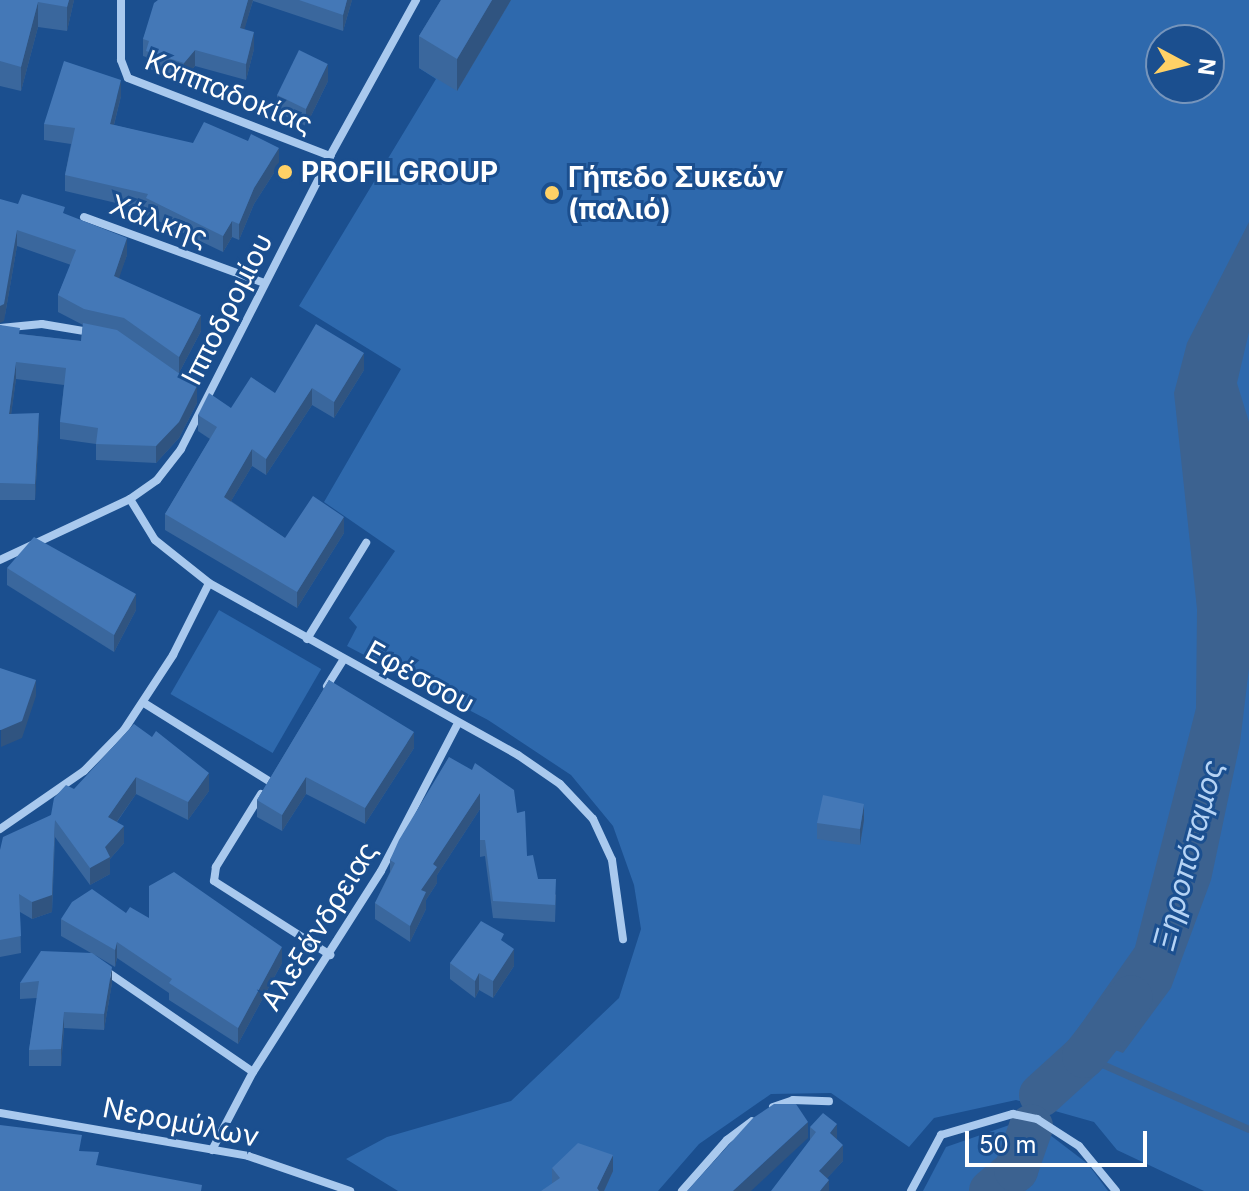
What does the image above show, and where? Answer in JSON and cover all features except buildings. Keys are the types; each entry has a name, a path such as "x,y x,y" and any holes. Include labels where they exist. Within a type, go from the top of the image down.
{"street":[{"name":"Καππαδοκίας","path":"121,0 121,60 125,74 139,84 330,156"},
{"name":"Ιπποδρομίου","path":"0,560 130,499 157,480 181,449 330,156 416,0"},
{"name":"Χάλκης","path":"84,217 264,283"},
{"path":"0,328 42,324 101,334"},
{"path":"195,393 206,401"},
{"name":"Εφέσσου","path":"130,499 155,540 209,583 546,773 585,809 612,860 623,939"},
{"path":"307,639 366,543"},
{"path":"0,829 84,771 144,703 209,583"},
{"path":"318,700 343,660"},
{"path":"144,703 269,781"},
{"name":"Αλεξάνδρειας","path":"212,1150 253,1072 330,955 458,723"},
{"path":"277,767 216,867 214,881 330,955"},
{"path":"90,960 253,1072"},
{"path":"682,1191 727,1140 765,1111 793,1100 829,1101"},
{"name":"Νερομύλων","path":"0,1113 279,1164 350,1191"},
{"path":"911,1191 941,1135 1013,1114 1044,1122 1079,1146 1116,1191"}],"shaded area":[{"path":"461,0 1249,0 1249,1191 1204,1191 1117,1150 1094,1122 1016,1100 934,1118 909,1147 831,1093 771,1094 699,1144 658,1191 398,1191 346,1159 387,1137 511,1101 619,998 641,929 634,885 613,826 571,775 488,720 347,646 357,627 349,618 395,551 324,502 401,369 299,306 436,79 419,68"},
{"path":"219,610 321,669 273,753 170,694"},
{"path":"1021,1121 1037,1125 1088,1164 1108,1191 923,1191 946,1147"}],"water":[{"path":"1249,222 1249,332 1237,383 1249,422 1249,668 1240,743 1211,880 1171,988 1123,1053 1074,1034 1135,947 1196,708 1197,609 1174,393 1187,343"}],"waterway":[{"name":"Ξηροπόταμος","path":"1041,1095 1084,1056 1131,997"},
{"path":"1084,1056 1249,1129"},
{"name":"Ξηροπόταμος","path":"991,1191 1016,1170 1031,1127"},
{"path":"1016,1170 1021,1191"}],"place":[{"name":"PROFILGROUP","path":"285,172"},
{"name":"Γήπεδο Συκεών (παλιό)","path":"552,193"}]}
